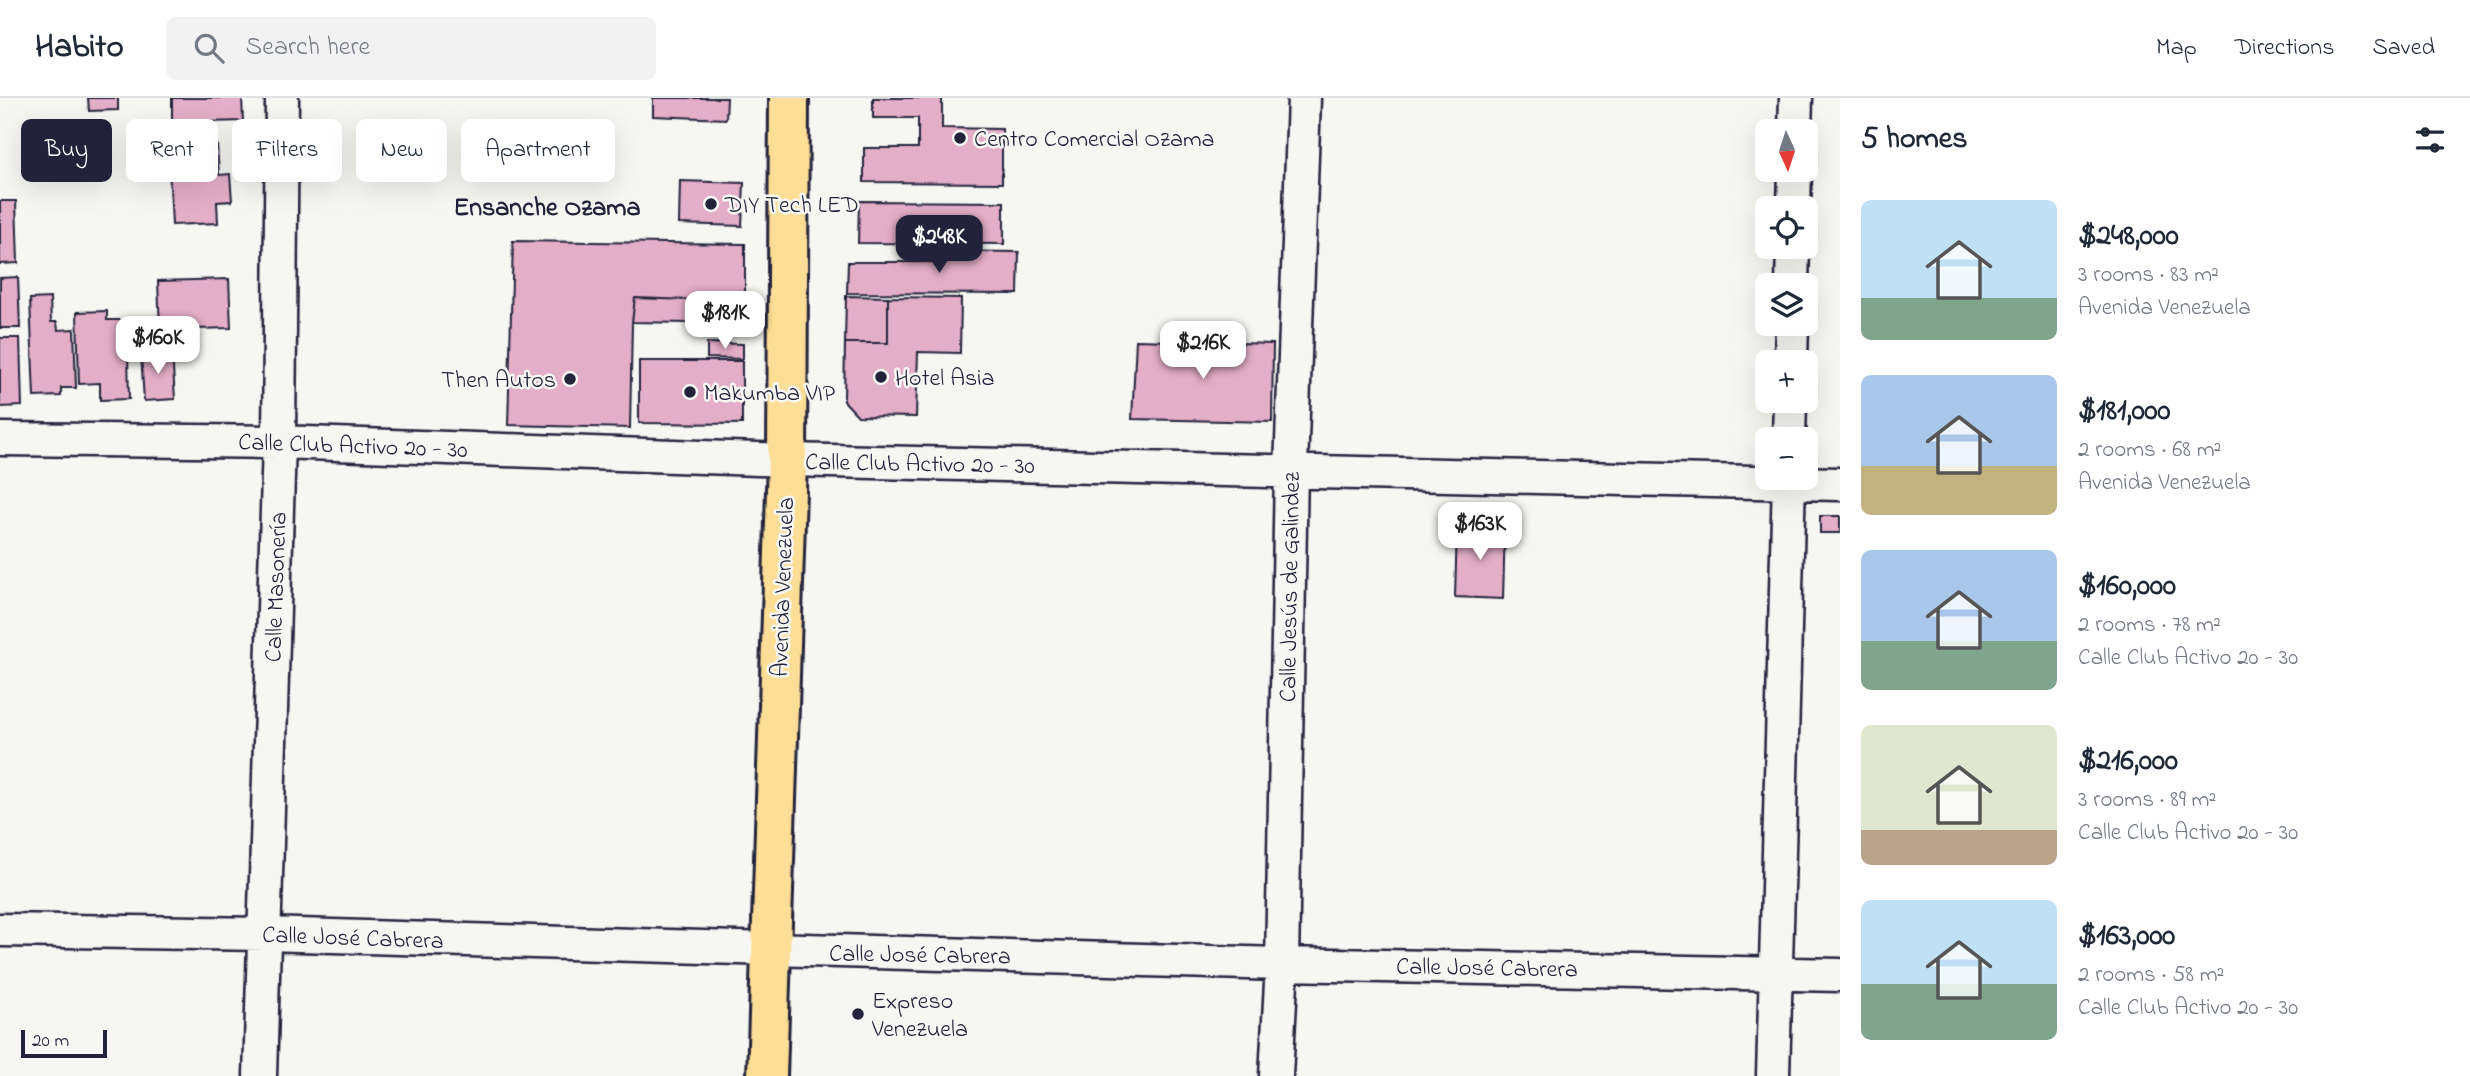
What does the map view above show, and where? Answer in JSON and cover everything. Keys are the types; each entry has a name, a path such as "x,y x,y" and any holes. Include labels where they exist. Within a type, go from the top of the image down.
{"main road":[{"name":"Avenida Venezuela","path":"767,1076 787,460 789,98"}],"street":[{"name":"Calle Masonería","path":"260,1076 279,442 282,98"},
{"name":"Calle Jesús de Galindez","path":"1276,1076 1282,964 1291,470 1304,98"},
{"path":"1796,98 1796,119"},
{"name":"Calle Club Activo 20 - 30","path":"0,439 279,442 787,460 1755,479"},
{"name":"Calle Club Activo 20 - 30","path":"1818,482 1840,484"},
{"path":"1773,1076 1788,490"},
{"name":"Calle José Cabrera","path":"0,930 265,934 770,951 1282,964 1840,975"}],"building":[{"path":"88,98 118,98 118,110 89,111"},
{"path":"172,98 242,98 243,119 218,122 218,119 172,119"},
{"path":"653,98 727,98 726,119 653,116"},
{"name":"Centro Comercial Ozama","path":"873,98 942,98 942,128 1002,129 1002,183 864,182 864,148 918,148 918,118 873,118"},
{"path":"218,160 219,175 230,174 232,201 217,202 218,223 172,225 170,182 218,182"},
{"name":"DIY Tech LED","path":"680,181 744,183 742,226 679,224"},
{"path":"0,201 16,201 18,263 0,264"},
{"path":"859,201 1004,202 1004,244 858,243"},
{"name":"Then Autos","path":"513,241 745,244 745,302 635,298 630,428 508,425"},
{"path":"933,251 1019,252 1018,294 847,293 848,262 933,262"},
{"path":"18,277 20,328 0,328 0,278"},
{"path":"229,279 231,328 160,330 158,281"},
{"path":"846,296 888,297 888,343 845,343"},
{"name":"Hotel Asia","path":"888,297 961,298 960,353 918,352 916,417 858,416 844,401 845,343 888,343"},
{"path":"50,298 51,322 57,322 58,330 74,329 76,388 61,388 61,396 34,397 30,299"},
{"path":"635,298 745,302 744,324 632,322"},
{"path":"107,311 107,320 123,320 124,352 128,352 129,399 100,400 100,383 79,384 77,312"},
{"path":"0,338 20,338 22,406 0,407"},
{"path":"1136,340 1273,344 1272,422 1132,419"},
{"path":"707,343 743,344 743,359 707,358"},
{"path":"172,352 175,399 144,401 141,354"},
{"name":"Makumba VIP","path":"639,361 742,361 742,424 639,423"},
{"path":"1820,516 1840,516 1840,533 1820,533"},
{"path":"1457,525 1505,526 1503,599 1455,597"}],"place":[{"name":"Centro Comercial Ozama","path":"960,138"},
{"name":"DIY Tech LED","path":"711,204"},
{"name":"Hotel Asia","path":"881,377"},
{"name":"Then Autos","path":"570,379"},
{"name":"Makumba VIP","path":"690,392"},
{"name":"Expreso Venezuela","path":"858,1014"}],"district":[{"name":"Ensanche Ozama","path":"547,206"}]}
